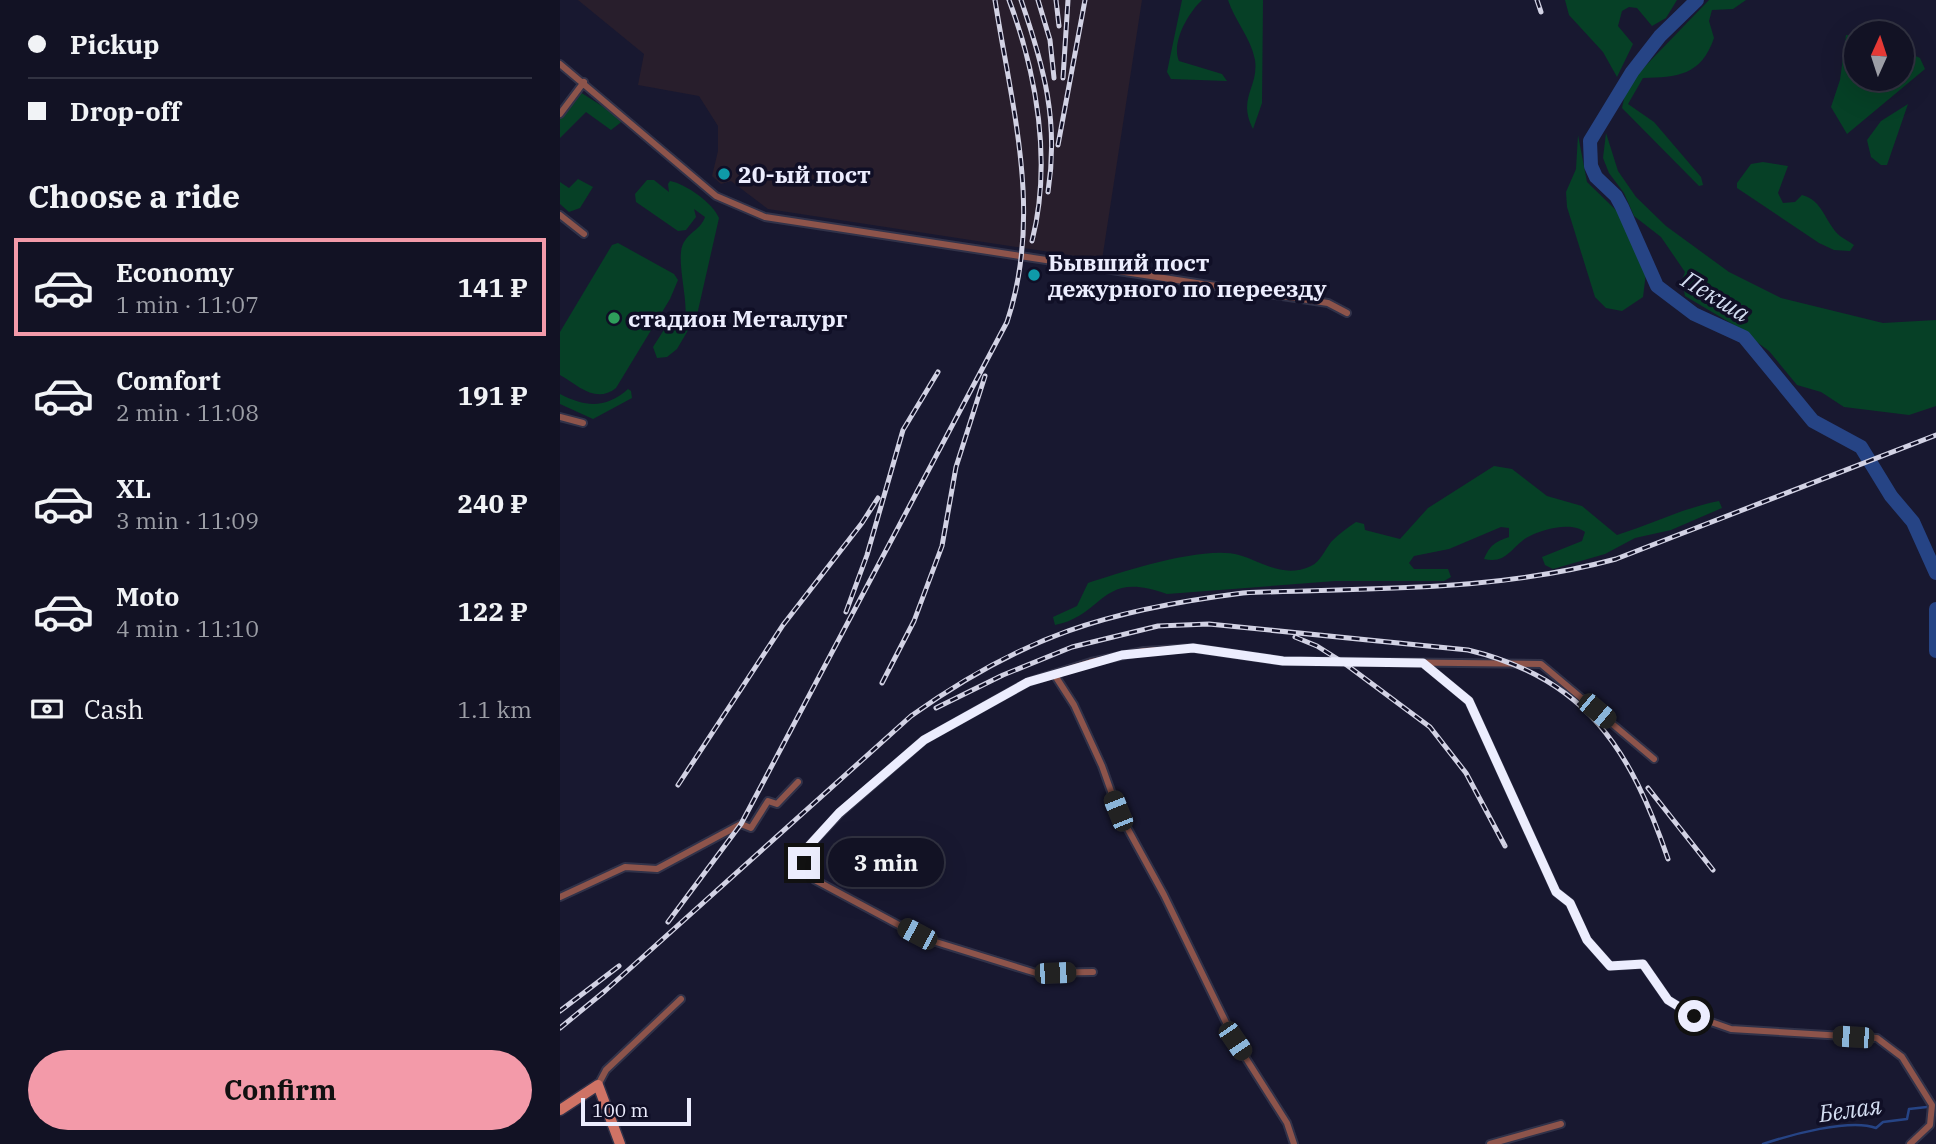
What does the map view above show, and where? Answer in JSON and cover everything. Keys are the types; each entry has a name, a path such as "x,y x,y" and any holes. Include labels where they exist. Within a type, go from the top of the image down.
{"street":[{"path":"560,64 716,196 765,217 1328,303 1347,313"},
{"path":"560,114 584,82"},
{"path":"560,215 584,234"},
{"path":"560,417 583,423"},
{"path":"1093,972 1036,973 923,938 815,880 804,863 809,846 839,813 924,740 1028,682 1091,662 1167,649 1213,650 1283,661 1541,664 1654,759"},
{"path":"1423,663 1469,701 1556,892 1570,903 1587,940 1610,966 1643,964 1668,1000 1694,1016 1731,1029 1877,1038 1902,1057 1932,1105 1930,1125 1910,1144"},
{"path":"1054,674 1074,705 1118,811 1164,895 1235,1041 1287,1123 1294,1144"},
{"path":"560,897 625,867 657,869 741,824 751,828 768,801 777,804 799,782"},
{"path":"560,1110 598,1086 606,1070 681,999"},
{"path":"598,1086 620,1144"},
{"path":"1490,1144 1561,1124"}],"shaded area":[{"path":"578,0 1142,0 1102,260 768,209 731,181 721,184 712,176 718,151 718,126 699,96 638,85 644,54"}],"green space":[{"path":"1182,0 1202,0 1191,12 1182,29 1177,46 1179,61 1222,74 1227,81 1171,79 1167,72"},
{"path":"1228,0 1263,0 1262,103 1253,129 1247,109 1255,60"},
{"path":"1565,0 1677,0 1666,18 1652,26 1637,8 1629,7 1622,11 1618,26 1633,44 1617,77 1603,52 1569,15"},
{"path":"1709,0 1746,0 1733,9 1712,10 1709,21 1714,38 1709,51 1695,67 1677,75 1643,78 1628,104 1654,122 1701,177 1703,185 1699,186 1622,108 1627,85"},
{"path":"1844,50 1844,91 1899,91 1847,134 1831,107 1840,80"},
{"path":"1914,55 1920,58 1925,69 1914,78"},
{"path":"580,92 624,120 611,130 586,112 560,138 560,119"},
{"path":"1908,104 1887,165 1881,165 1871,157 1867,140 1881,121"},
{"path":"1606,133 1618,171 1636,197 1666,226 1729,272 1781,298 1883,323 1936,320 1936,406 1909,415 1844,407 1821,392 1797,385 1769,351 1734,325 1685,296 1682,280 1685,272 1661,237 1634,216 1624,193 1609,173 1603,158"},
{"path":"1578,135 1587,182 1619,213 1646,273 1643,297 1622,311 1606,308 1595,297 1567,207 1566,192 1576,169"},
{"path":"1763,162 1788,166 1778,193 1783,203 1795,202 1802,195 1815,202 1835,231 1854,245 1850,251 1834,250 1819,243 1737,188 1737,183 1751,164"},
{"path":"578,179 593,187 580,208 569,212 560,204 560,182 569,188"},
{"path":"647,180 654,180 669,192 670,181 684,186 705,200 719,218 697,315 677,349 667,357 657,358 653,347 667,325 679,323 685,318 682,246 705,217 694,209 696,217 686,230 678,231 636,202 635,194"},
{"name":"стадион Металург","path":"618,243 674,274 678,280 670,299 616,388 595,394 560,375 560,332 612,245"},
{"path":"628,389 632,398 593,419 560,404 560,394 578,402 595,404 612,400"},
{"path":"1494,466 1512,469 1547,496 1582,506 1617,535 1706,504 1719,501 1722,508 1671,530 1635,538 1605,554 1553,569 1545,565 1542,557 1582,541 1585,532 1572,527 1548,529 1526,538 1503,557 1484,559 1488,550 1509,537 1509,528 1501,527 1449,549 1414,556 1409,563 1414,569 1448,569 1451,577 1444,581 1335,581 1167,594 1128,587 1115,590 1071,620 1055,625 1053,617 1077,606 1088,583 1163,561 1224,553 1291,571 1314,564 1331,542 1356,522 1364,524 1365,530 1400,539 1428,508"}],"waterway":[{"name":"Пекша","path":"1697,0 1660,36 1632,72 1590,141 1591,166 1596,177 1616,196 1657,286 1694,314 1744,337 1813,421 1861,447 1891,496 1913,522 1936,573"},
{"name":"Пекша","path":"1936,609 1936,651"},
{"name":"Белая","path":"1763,1144 1836,1126 1865,1125 1876,1128 1883,1122 1907,1119 1909,1109 1936,1106"}],"railway":[{"path":"668,922 741,824 1007,322 1018,282 1024,201 1016,121 995,0"},
{"path":"1009,0 1034,88 1041,150 1041,181 1032,241"},
{"path":"1021,0 1043,71 1047,94 1052,141 1048,192"},
{"path":"1038,0 1050,40 1054,78"},
{"path":"1056,0 1059,26"},
{"path":"1063,78 1068,0"},
{"path":"1058,145 1085,0"},
{"path":"1537,0 1541,12"},
{"path":"846,612 867,555 903,430 938,372"},
{"path":"882,683 914,621 942,546 956,467 985,376"},
{"path":"560,1028 605,991 911,716 991,665 1030,646 1108,618 1150,608 1243,593 1476,583 1569,570 1616,559 1936,435"},
{"path":"678,785 783,625 862,523 878,498"},
{"path":"936,708 1003,675 1072,647 1158,626 1209,624 1468,650 1509,663 1544,679 1573,700 1598,724 1620,752 1638,784 1668,859"},
{"path":"1295,637 1317,646 1344,663 1430,727 1466,773 1505,846"},
{"path":"1648,788 1713,870"},
{"path":"560,1011 619,966"}],"place":[{"name":"20-ый пост","path":"724,174"},
{"name":"Бывший пост дежурного по переезду","path":"1034,275"},
{"name":"стадион Металург","path":"614,318"}],"route":[{"path":"804,863 809,846 839,813 924,740 1028,682 1091,662 1167,649 1223,651 1283,661 1423,663 1469,701 1556,892 1570,903 1587,940 1610,966 1643,964 1668,1000 1694,1016"}]}
